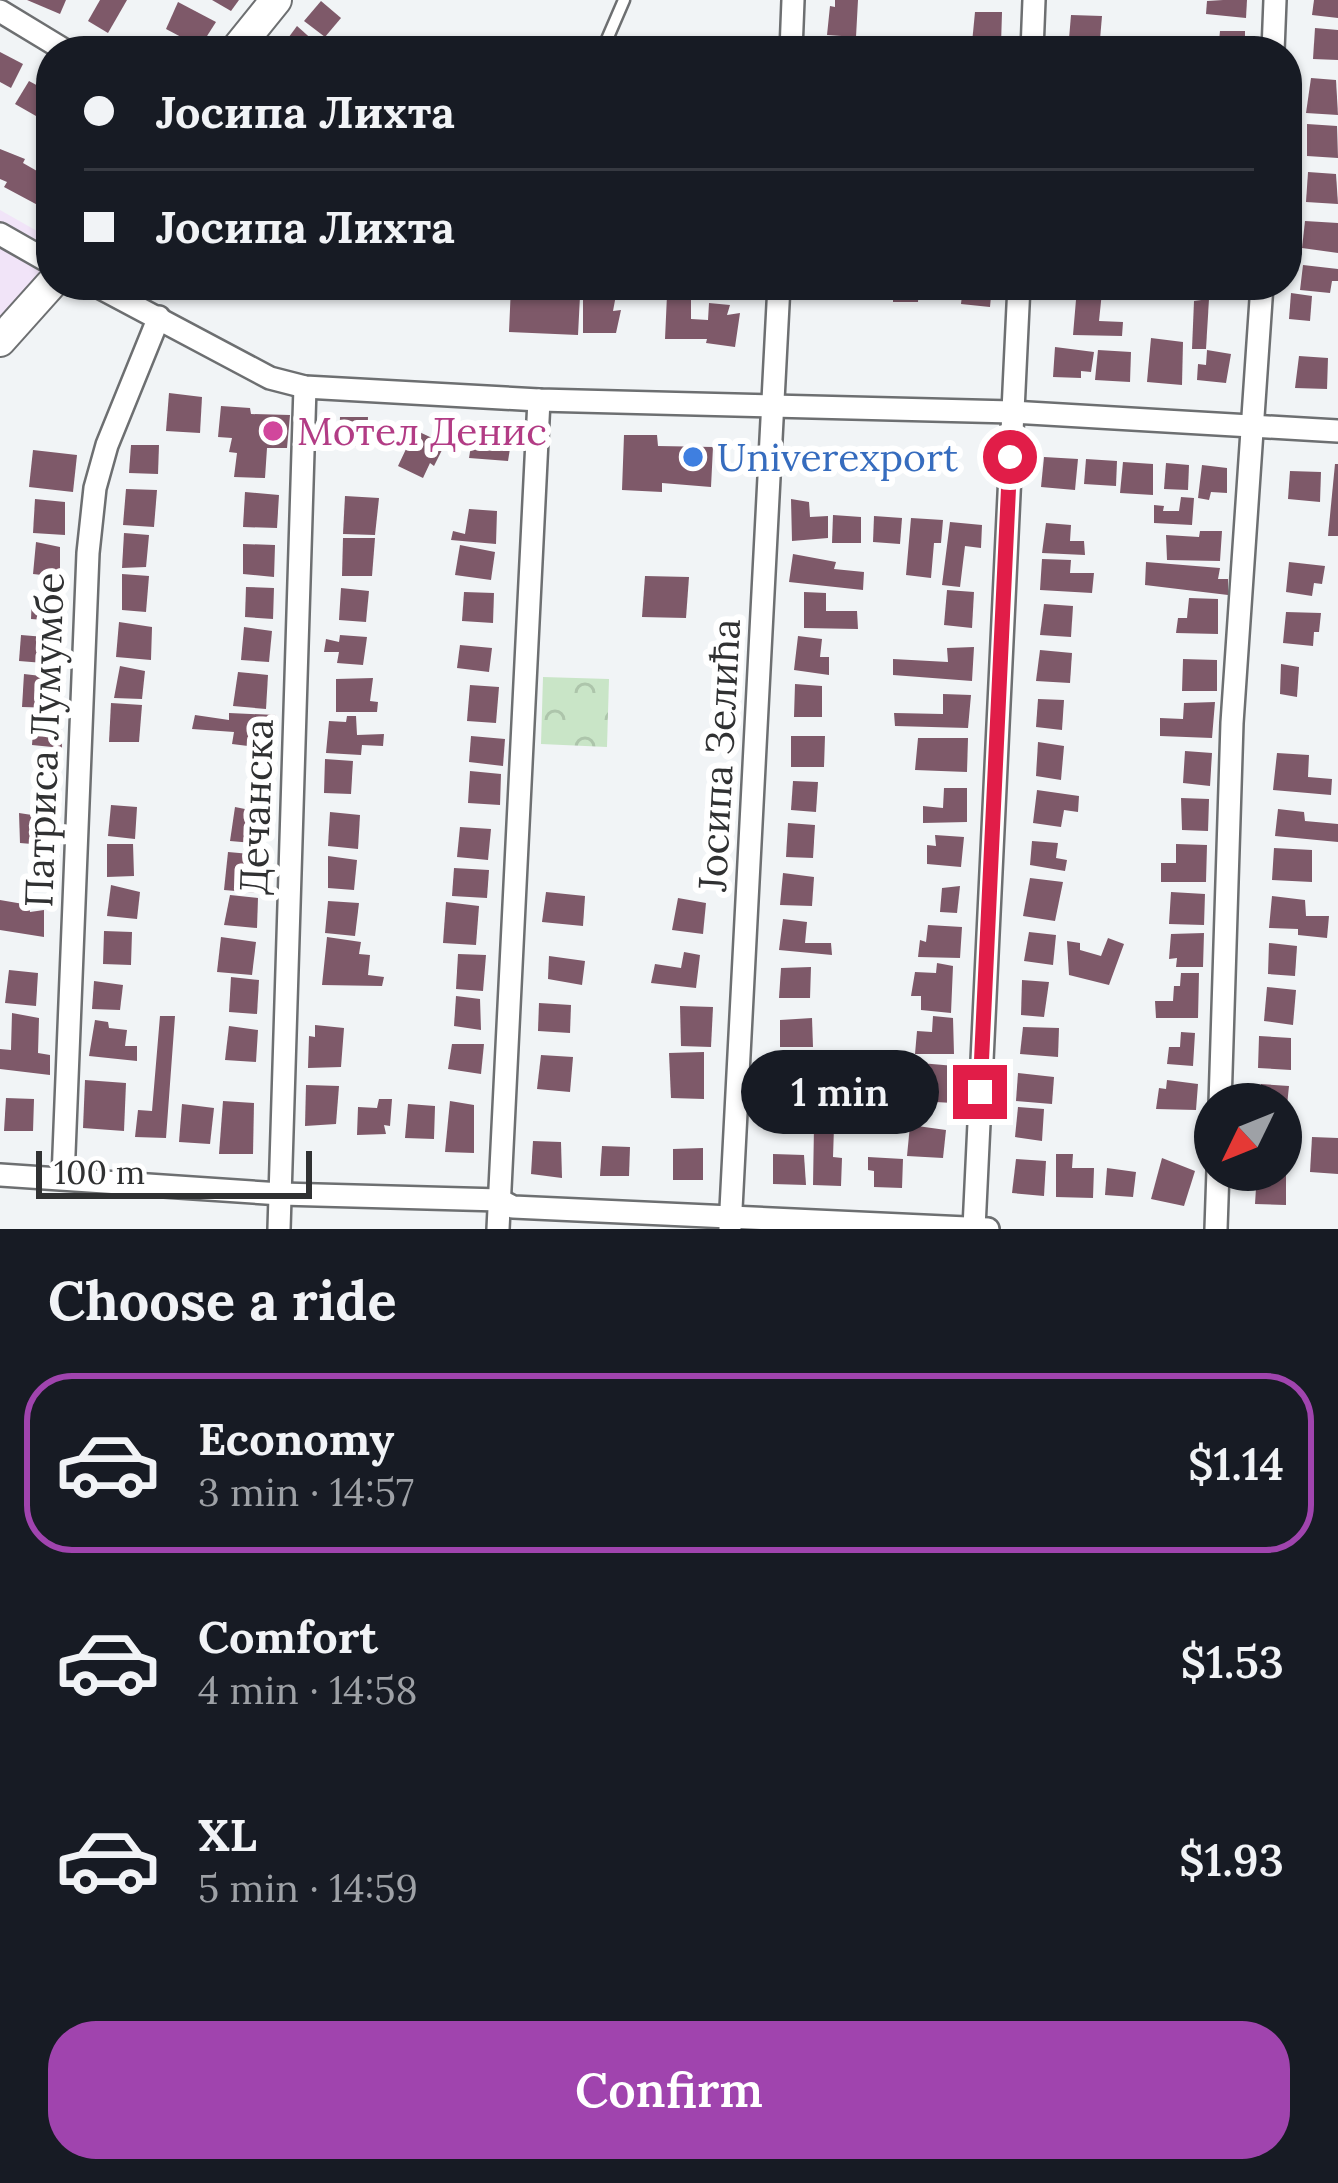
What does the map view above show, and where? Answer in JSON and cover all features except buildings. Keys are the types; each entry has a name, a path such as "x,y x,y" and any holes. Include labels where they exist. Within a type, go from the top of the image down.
{"street":[{"path":"247,36 276,0"},
{"path":"791,36 793,0"},
{"path":"1032,36 1034,0"},
{"path":"1274,36 1275,0"},
{"path":"0,11 41,36"},
{"path":"0,234 36,254"},
{"path":"0,341 37,300"},
{"path":"124,300 270,378 304,387 538,400 1012,412 1338,431"},
{"name":"Јосипа Зелића","path":"730,1222 778,300"},
{"path":"974,1228 1018,300"},
{"path":"1221,1083 1232,723 1261,300"},
{"name":"Патриса Лумумбе","path":"63,1178 88,553 95,488 107,445 159,317"},
{"name":"Дечанска","path":"280,1229 304,387"},
{"path":"499,1229 538,400"},
{"path":"0,1174 281,1194 500,1200 513,1208 730,1222 988,1229"},
{"path":"1216,1229 1217,1191"}],"lane":[{"path":"608,36 624,0"}],"shaded area":[{"path":"0,210 36,230 36,293 0,340"}],"green space":[{"path":"543,677 609,679 607,747 541,744"}],"place":[{"name":"Мотел Денис","path":"273,431"},
{"name":"Univerexport","path":"693,457"}],"route":[{"path":"980,1092 1010,457"}]}
